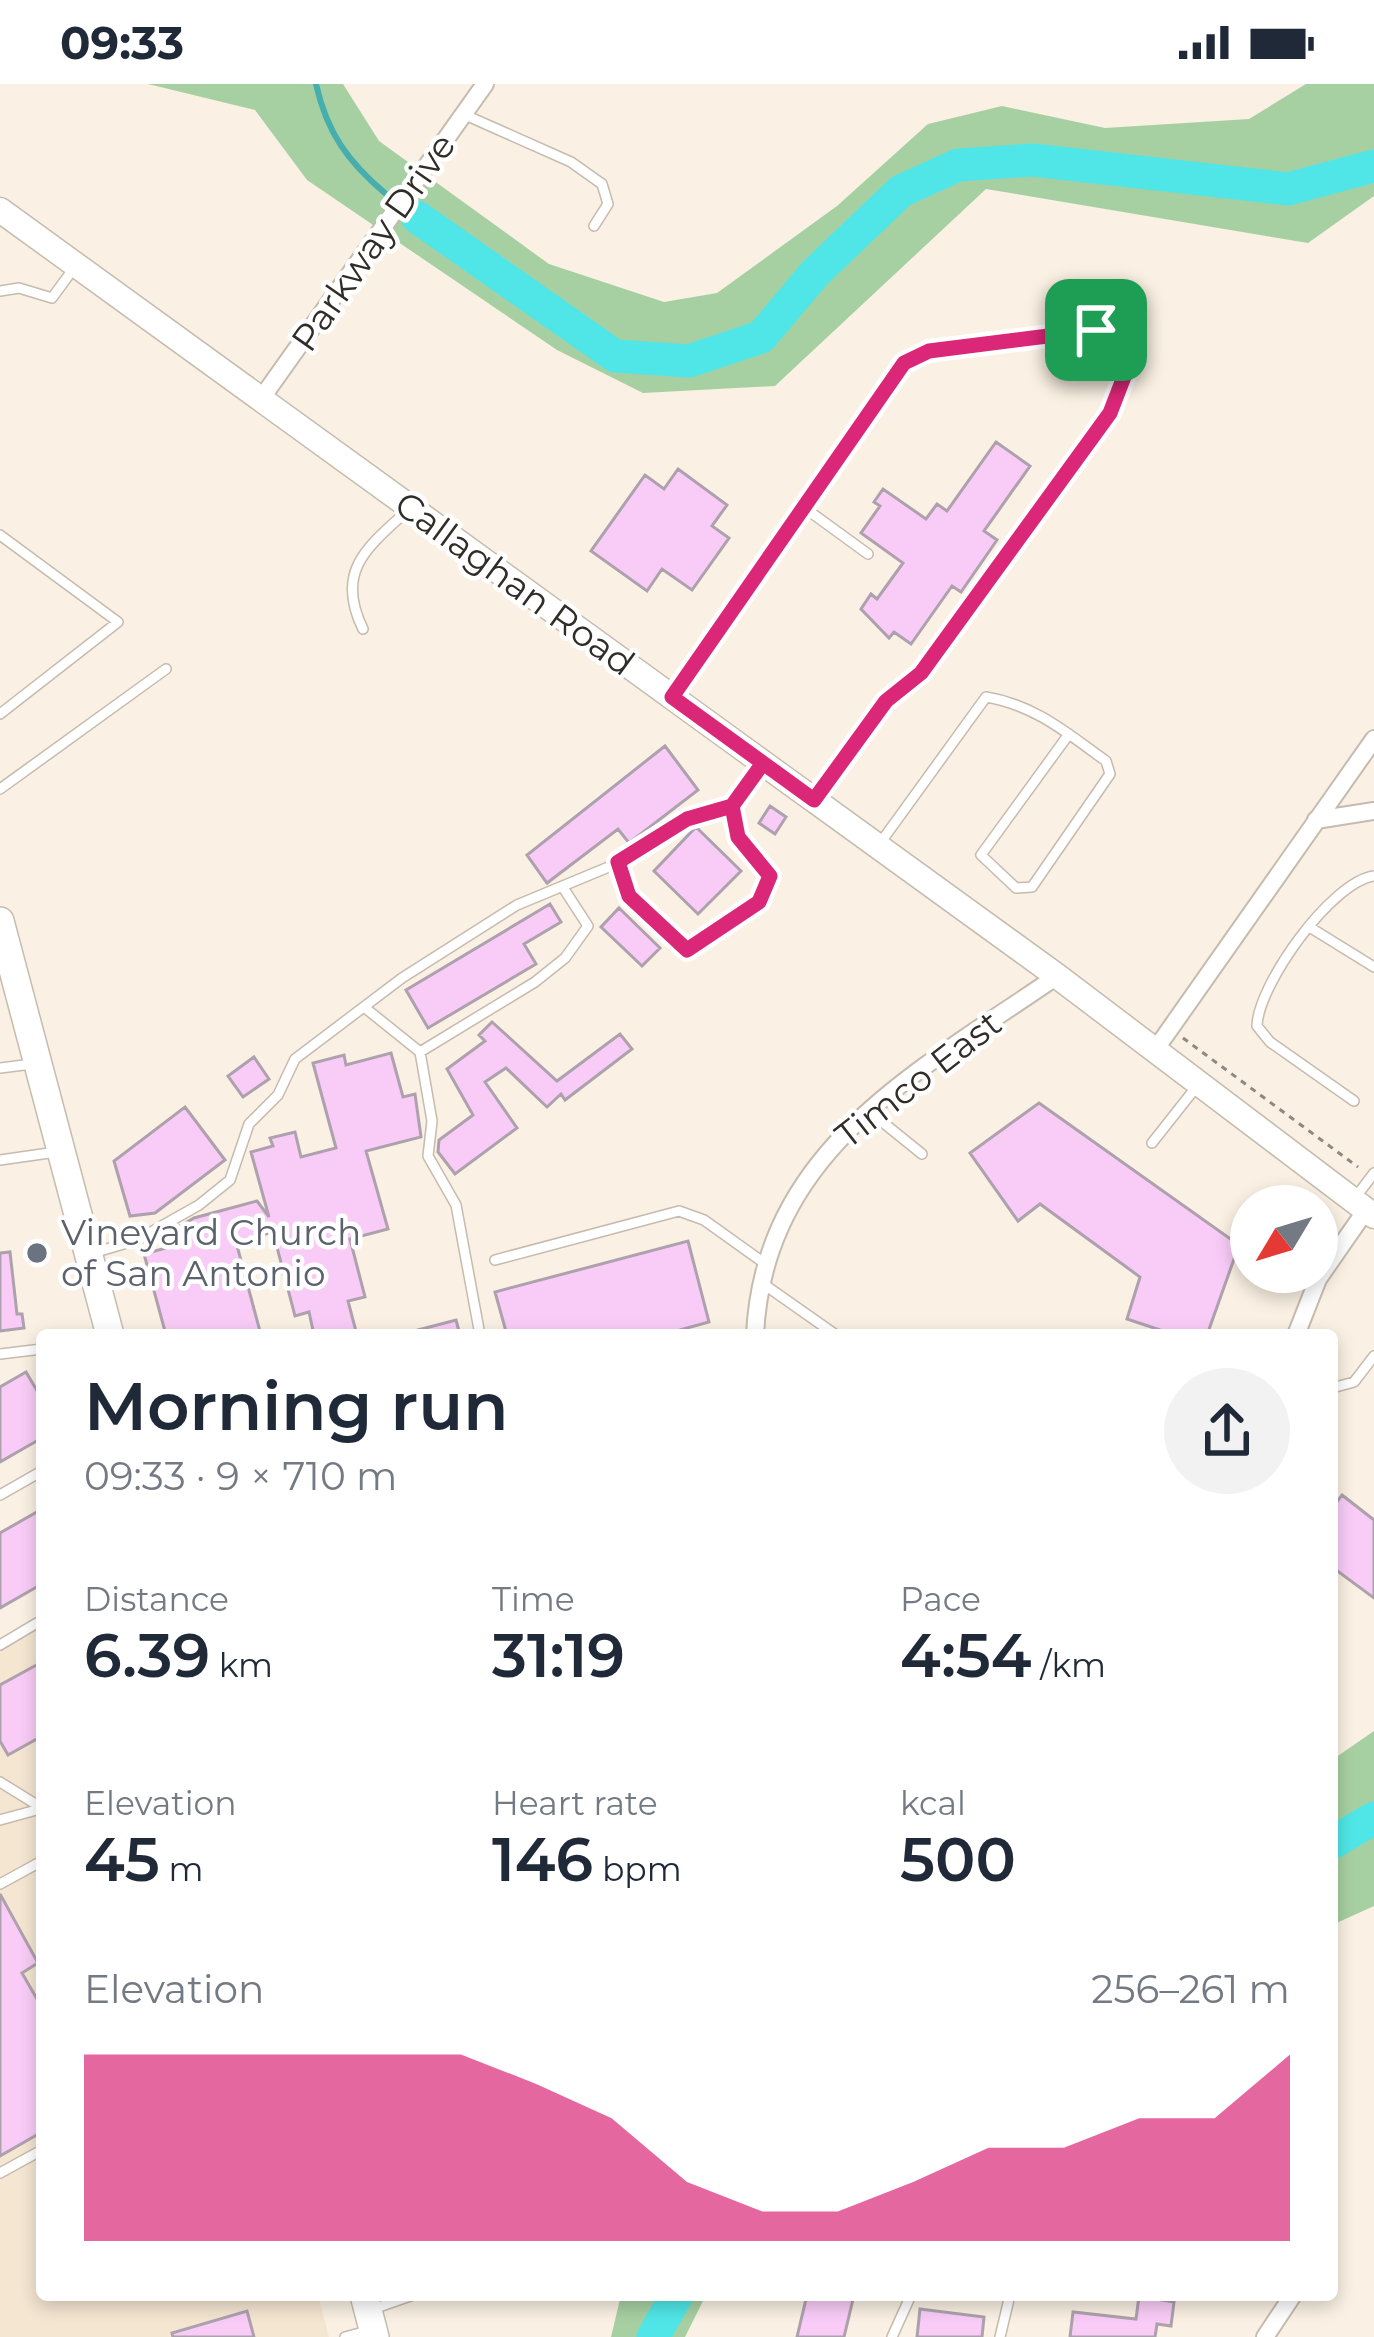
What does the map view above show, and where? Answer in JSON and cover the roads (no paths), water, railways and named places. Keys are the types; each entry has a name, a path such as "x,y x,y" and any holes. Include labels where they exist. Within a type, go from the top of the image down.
{"main road":[{"name":"Callaghan Road","path":"0,210 1057,976 1364,1208"},
{"path":"0,921 5,961 38,1063 108,1329"}],"street":[{"name":"Parkway Drive","path":"261,399 485,84"},
{"path":"1153,1053 1374,739"},
{"path":"1316,820 1374,811"},
{"name":"Timco East","path":"755,1329 780,1224 813,1165 868,1111 1057,976"},
{"path":"1298,1329 1318,1280 1364,1208"},
{"path":"1265,2337 1289,2301"}],"lane":[{"path":"464,114 571,163 602,184 608,205 594,226"},
{"path":"0,291 19,288 52,298 76,265"},
{"path":"672,697 802,506 913,357 1090,328 1124,357 1125,385 1110,413 921,673 886,701 814,800"},
{"path":"802,506 868,554"},
{"path":"363,629 350,602 351,580 365,552 411,508"},
{"path":"0,535 118,622 0,714"},
{"path":"0,790 166,669"},
{"path":"878,846 986,697 1039,712 1106,761 1110,774 1032,886 1016,888 981,855 1069,734"},
{"path":"88,1255 137,1240 199,1205 230,1180 249,1124 278,1095 296,1059 364,1007 517,904 564,889 618,862 687,819 732,806 763,763"},
{"path":"618,862 629,896 687,950 759,902 770,876 738,837 732,806"},
{"path":"1354,1101 1270,1042 1257,1026 1257,1002 1341,888 1374,876"},
{"path":"420,1052 565,958 589,926 564,889"},
{"path":"1311,928 1374,967"},
{"path":"364,1007 420,1052 432,1121 428,1156 456,1205 479,1329"},
{"path":"0,1068 38,1063"},
{"path":"1152,1143 1198,1085"},
{"path":"868,1111 922,1154"},
{"path":"0,1160 61,1151"},
{"path":"1364,1208 1369,1173"},
{"path":"495,1260 680,1211 704,1220 829,1329"},
{"path":"0,1354 36,1350"},
{"path":"1338,1386 1354,1382 1374,1356"},
{"path":"0,1495 36,1474"},
{"path":"0,1645 36,1624"},
{"path":"0,1782 36,1805"},
{"path":"0,1820 36,1809"},
{"path":"0,1884 36,1864"},
{"path":"0,2173 36,2153"},
{"path":"365,2322 402,2301"},
{"path":"892,2337 908,2301"},
{"path":"1000,2337 1009,2301"}],"waterway":[{"path":"316,84 341,145 386,194"},
{"path":"417,217 615,356 689,361 761,337 815,273 901,191 958,165 1033,160 1288,189 1374,166"},
{"path":"1338,1839 1374,1818"},
{"path":"653,2337 674,2301"}],"place":[{"name":"Vineyard Church of San Antonio","path":"37,1253"}]}
